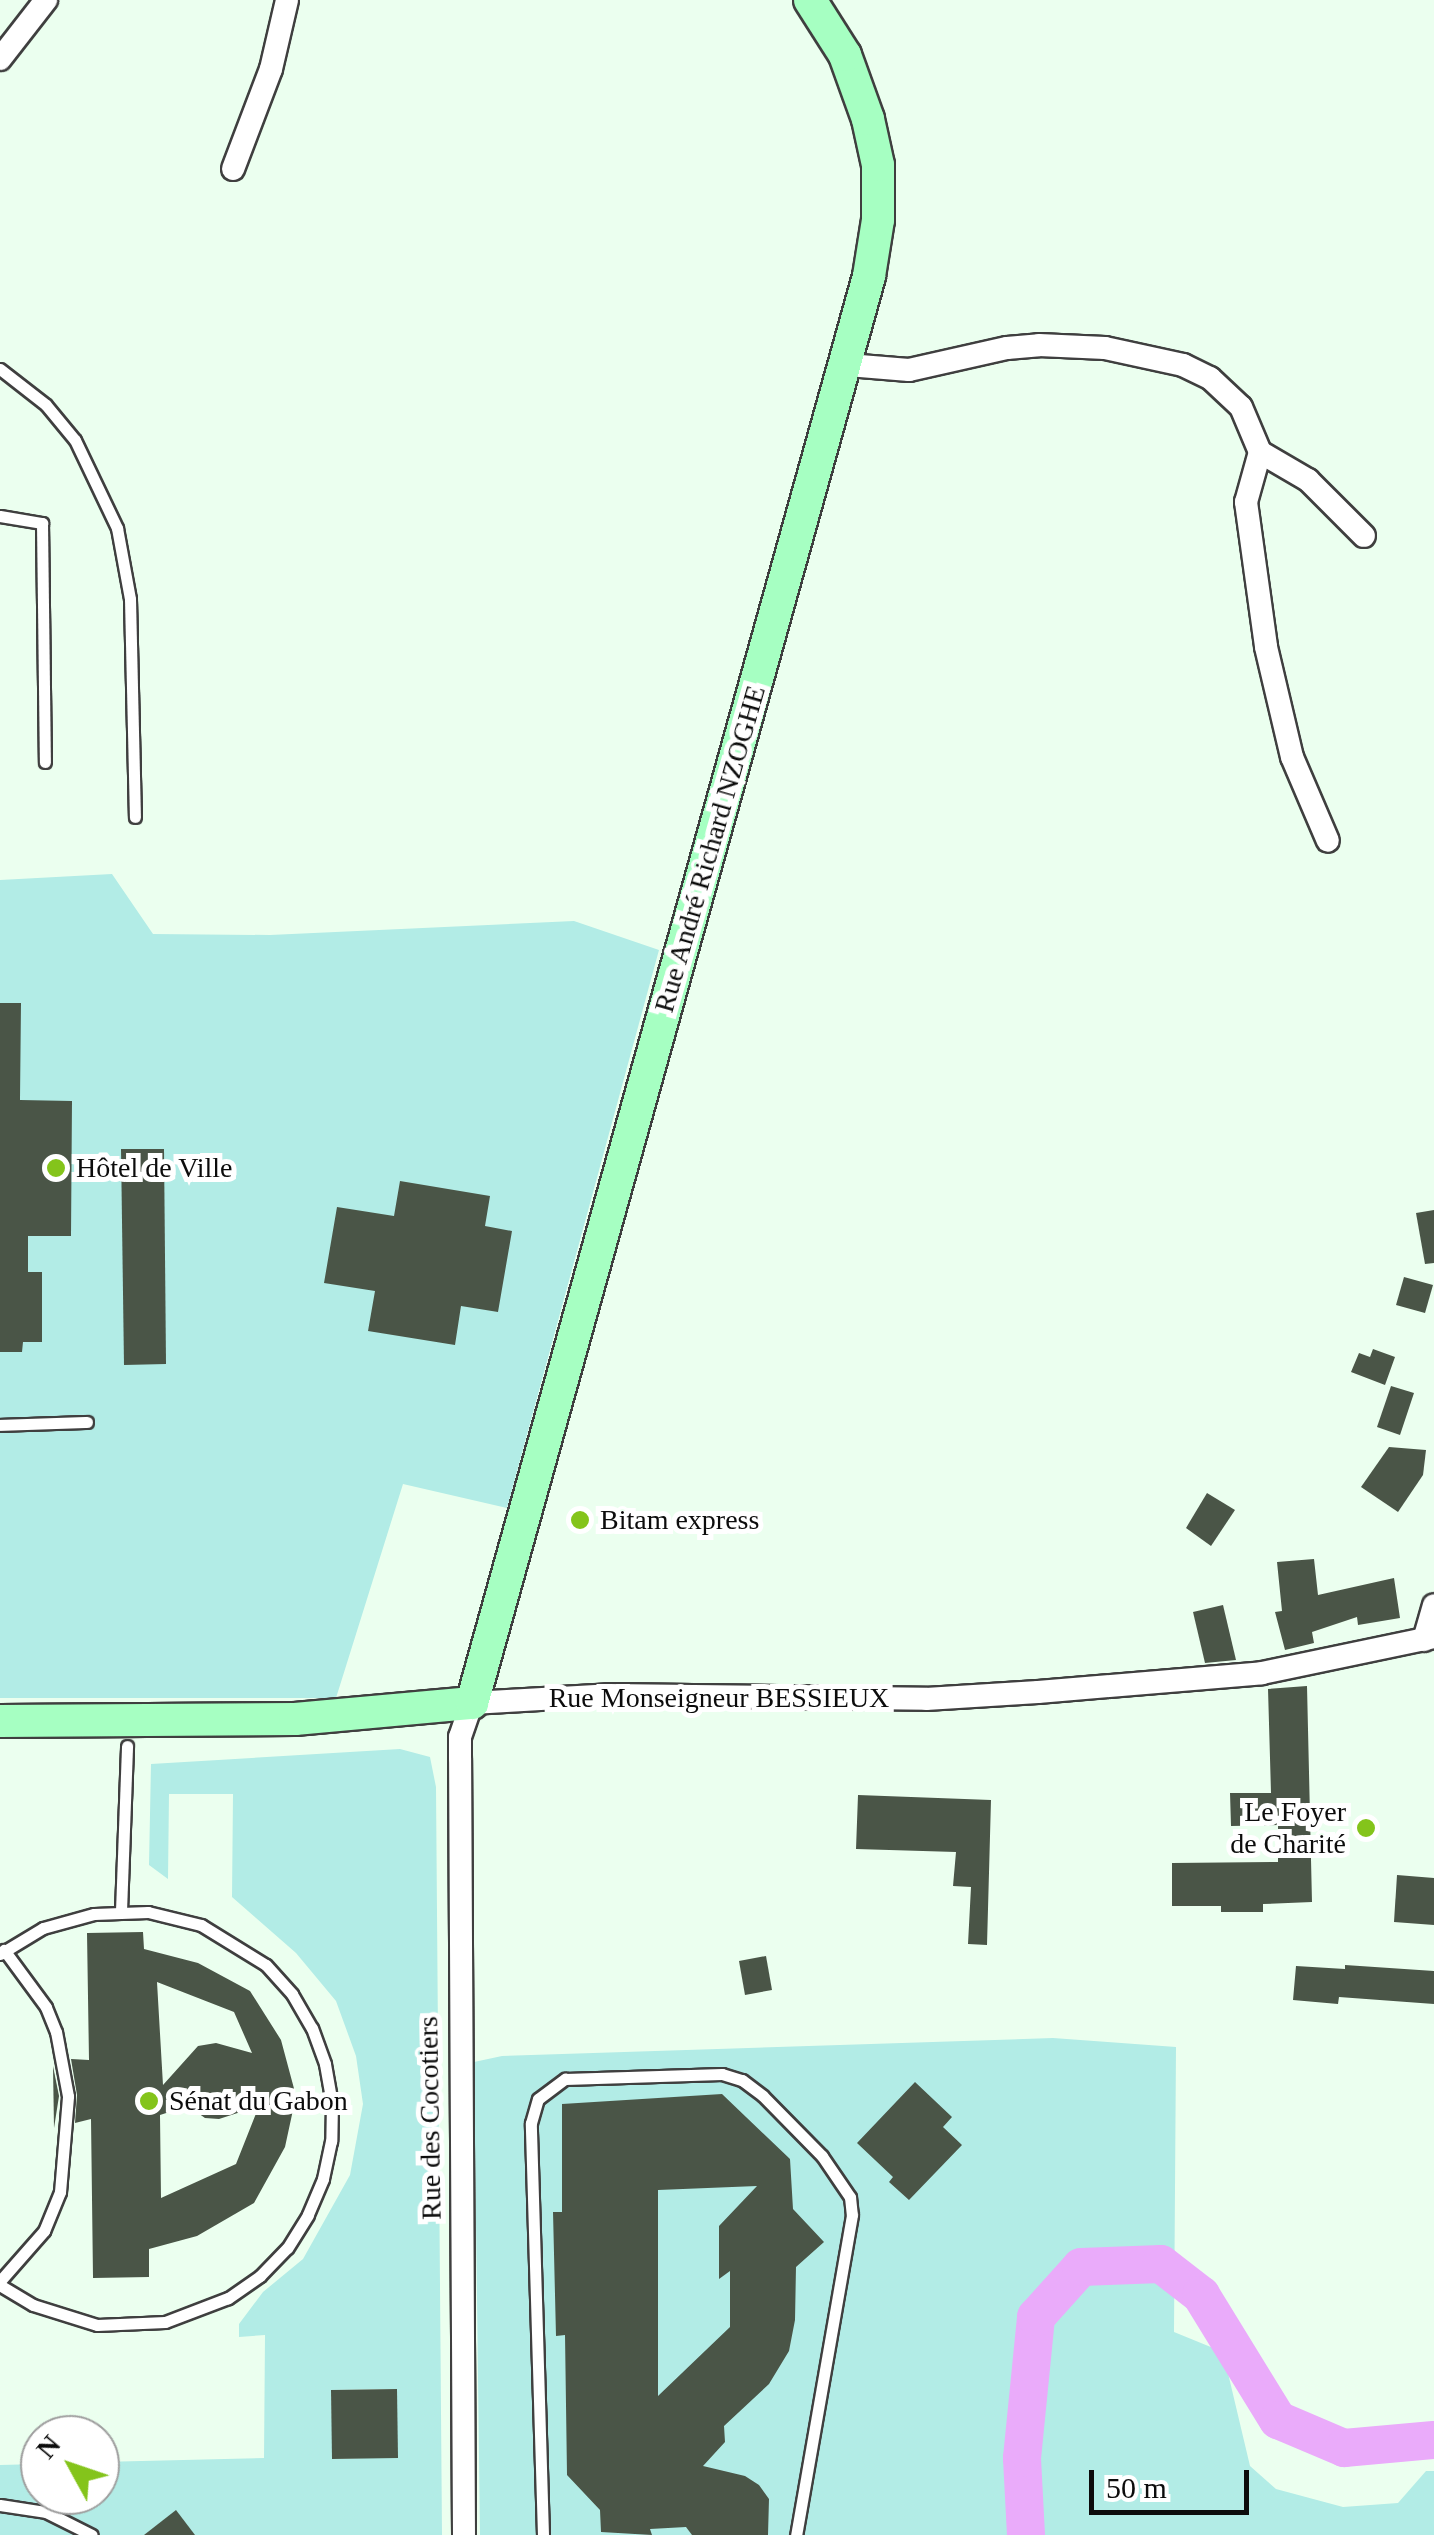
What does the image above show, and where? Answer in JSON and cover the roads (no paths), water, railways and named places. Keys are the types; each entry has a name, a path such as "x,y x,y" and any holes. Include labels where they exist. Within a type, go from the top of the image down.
{"street":[{"path":"0,59 46,0"},
{"path":"233,169 271,70 287,0"},
{"name":"Rue André Richard NZOGHE","path":"472,1703 848,365 875,238 878,165 868,118 844,55 810,0"},
{"path":"848,365 909,370 1007,348 1039,345 1142,355 1210,378 1241,406 1260,452 1308,480 1364,536"},
{"path":"1260,452 1246,502 1266,647 1292,756 1328,842"},
{"path":"1429,1638 1434,1604"},
{"name":"Rue Monseigneur BESSIEUX","path":"0,1721 296,1718 609,1694 926,1699 1262,1673 1429,1638"},
{"name":"Rue des Cocotiers","path":"464,2535 460,1748 472,1703"}],"lane":[{"path":"0,369 46,405 75,440 117,528 130,599 135,817"},
{"path":"0,516 42,523 45,762"},
{"path":"0,1425 88,1422"},
{"path":"121,1911 127,1746"},
{"path":"121,1911 161,1914 201,1925 266,1965 292,1994 312,2028 326,2064 331,2141 323,2179 308,2215 287,2248 260,2276 197,2313 131,2326 97,2324 33,2306 0,2283 44,2232 60,2192 68,2096 56,2032 46,2007 2,1952 68,1919 121,1911"},
{"path":"543,2535 531,2123 538,2099 565,2079 722,2074 742,2080 763,2096 822,2156 850,2197 852,2215 796,2535"},
{"path":"0,2505 46,2512 92,2535"}],"waterway":[{"path":"1026,2535 1022,2458 1036,2317 1081,2267 1161,2264 1201,2295 1278,2420 1344,2448 1434,2440"}],"place":[{"name":"Hôtel de Ville","path":"56,1168"},
{"name":"Bitam express","path":"580,1520"},
{"name":"Le Foyer de Charité","path":"1366,1828"},
{"name":"Sénat du Gabon","path":"149,2101"}]}
